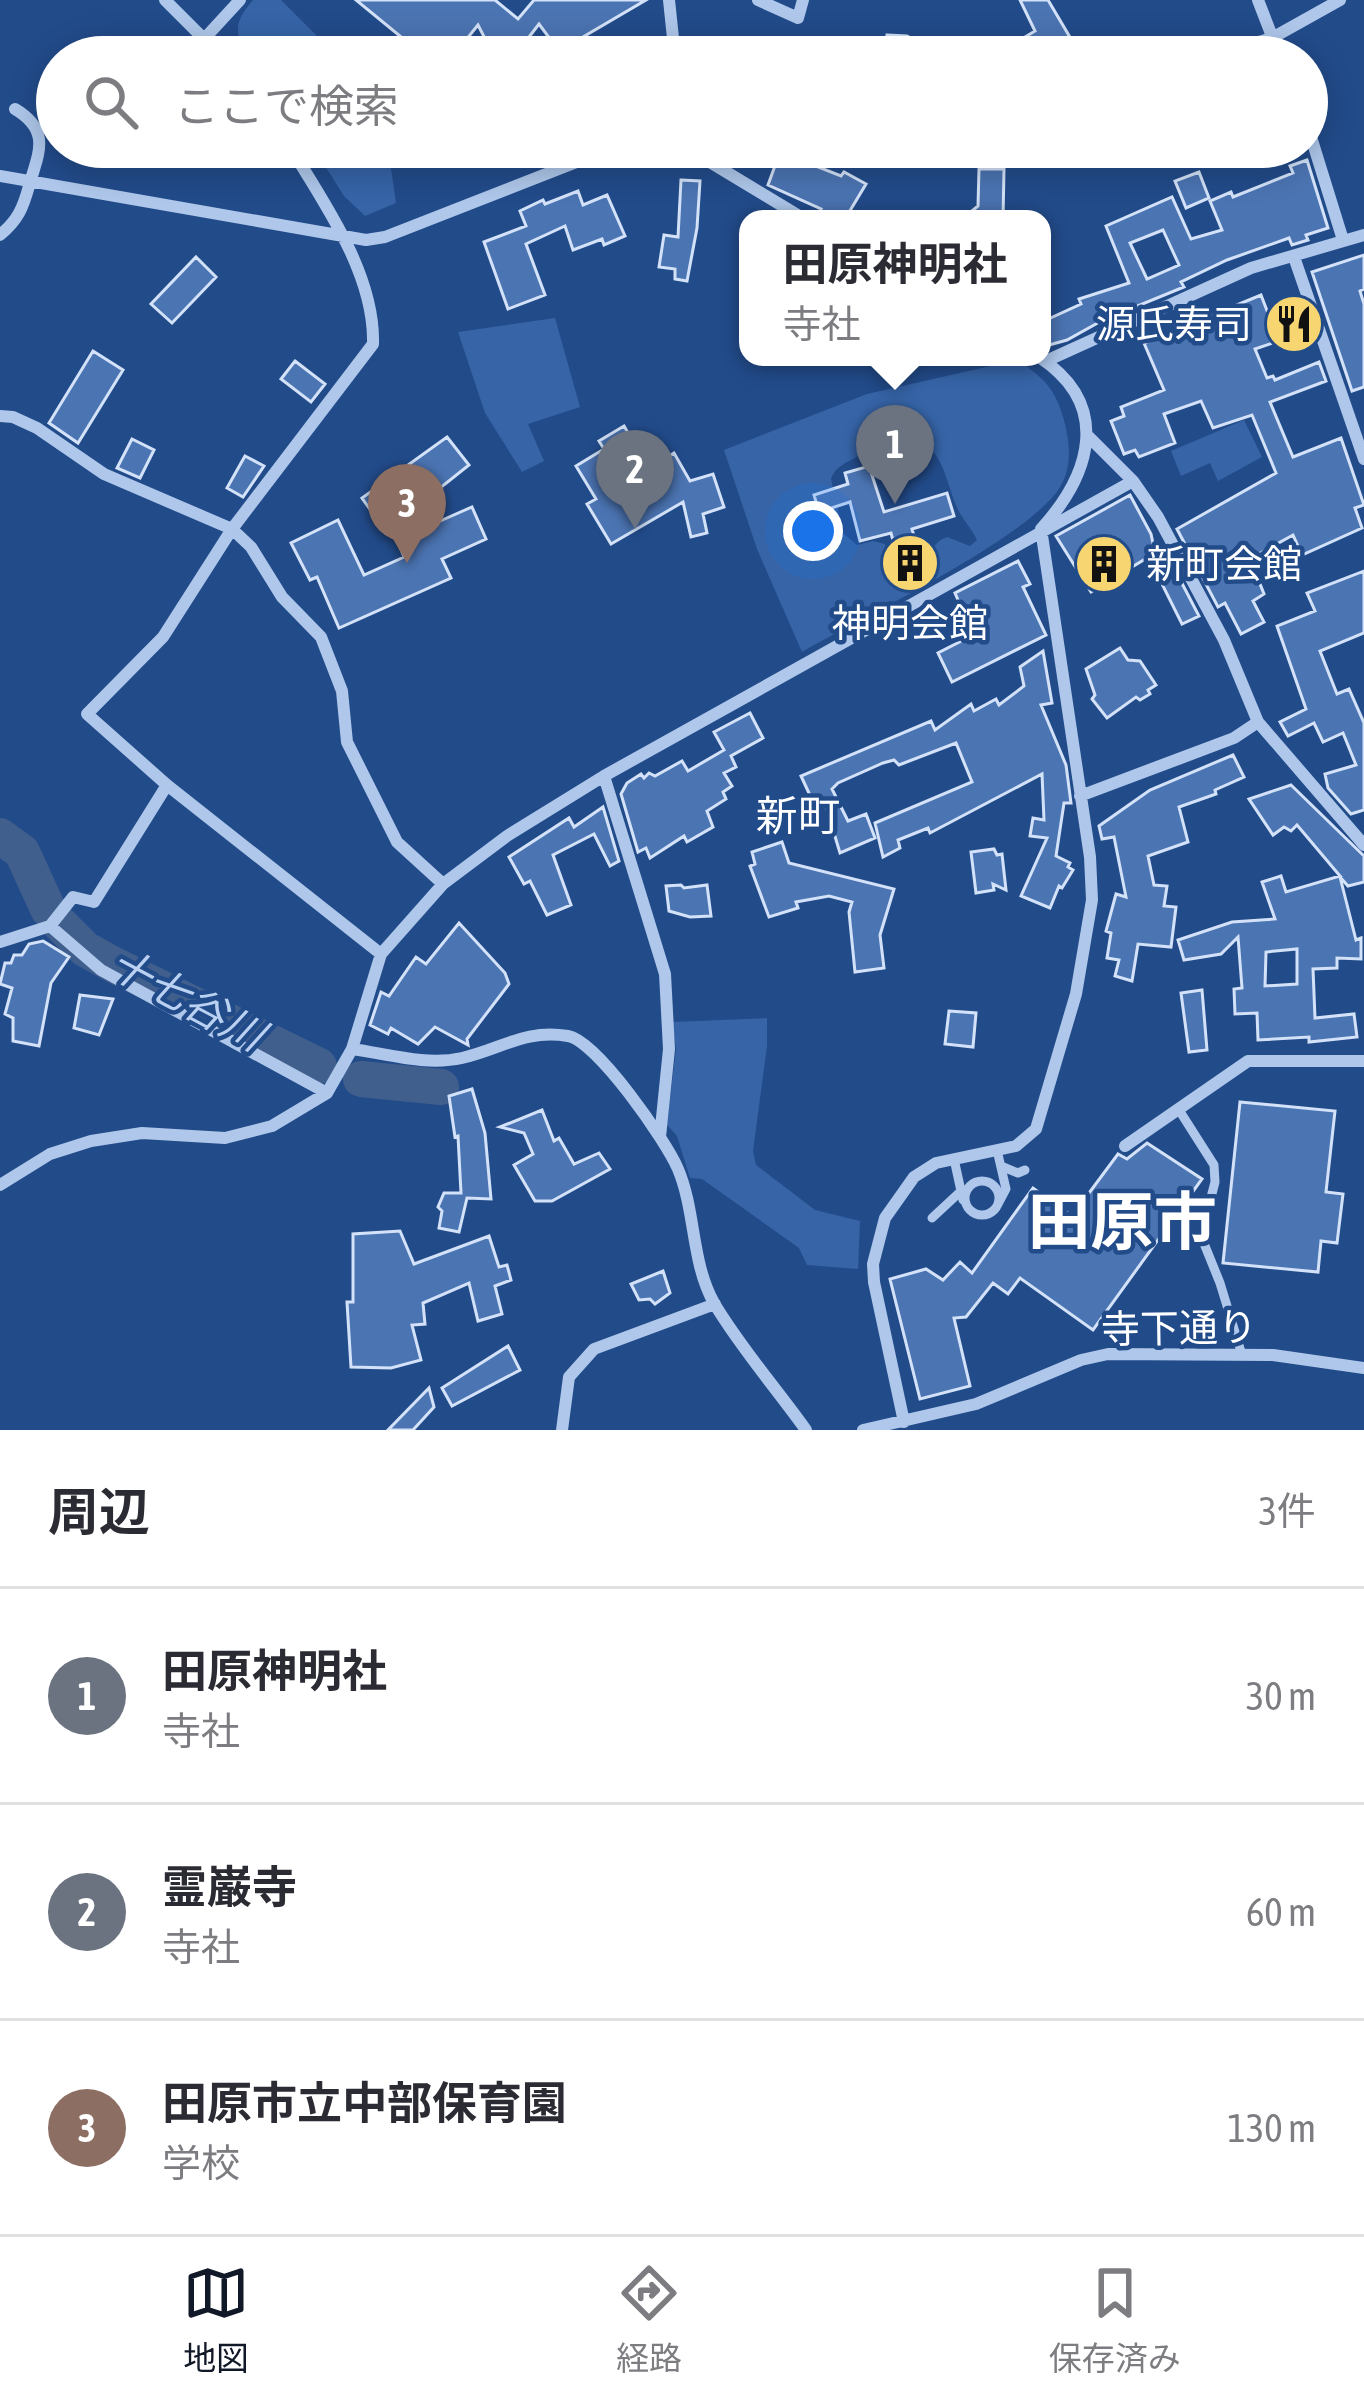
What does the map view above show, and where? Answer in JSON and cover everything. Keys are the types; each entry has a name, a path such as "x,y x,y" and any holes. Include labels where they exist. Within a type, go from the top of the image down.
{"street":[{"path":"165,0 204,36"},
{"path":"208,36 240,0"},
{"path":"669,0 675,36"},
{"path":"758,0 798,17 803,0"},
{"path":"1258,0 1271,36"},
{"path":"1276,36 1340,0"},
{"path":"15,109 25,115 36,136"},
{"path":"0,235 24,208 36,164"},
{"path":"303,168 345,236 371,316 373,344 232,529 163,637 87,714 167,785 381,954"},
{"path":"0,176 367,240 564,168"},
{"path":"720,168 789,210"},
{"path":"1321,168 1343,240"},
{"path":"1051,355 1251,268 1364,235"},
{"path":"1294,257 1364,459"},
{"path":"1049,366 1075,392 1089,437 1132,481 1158,518 1224,640 1258,722 1364,845"},
{"path":"0,416 37,428 104,474 232,529 251,547 282,597 321,637 342,692 347,742 397,842 443,884"},
{"path":"904,1422 873,1264 885,1218 903,1189 924,1168 1016,1146 1036,1129 1076,994 1092,900 1042,529 1072,489 1089,437"},
{"path":"0,1185 50,1154 91,1141 142,1132 225,1138 272,1126 327,1093 352,1049 381,954 443,884 507,836 604,776 1132,481"},
{"path":"1080,796 1234,738 1258,722"},
{"path":"604,776 665,974 669,1048 660,1138"},
{"path":"0,942 50,926 73,897 94,902 167,785"},
{"path":"50,926 101,970 327,1093"},
{"path":"352,1049 433,1061 464,1058 530,1034 575,1037 604,1064 660,1138 679,1171 704,1280 715,1304 806,1430"},
{"path":"1125,1146 1248,1061 1364,1060"},
{"path":"562,1430 568,1377 595,1348 715,1304"},
{"name":"寺下通り","path":"863,1430 976,1404 1081,1360 1108,1354 1274,1355 1364,1368"}],"lane":[{"path":"1179,1111 1214,1165 1215,1181 1201,1236 1242,1355"},
{"path":"954,1159 966,1204 973,1213 983,1215 997,1206 1006,1189 997,1150"},
{"path":"1001,1166 1018,1173 1025,1170"},
{"path":"966,1204 967,1188 982,1180 997,1190 997,1206"},
{"path":"932,1218 960,1192"}],"shaded area":[{"path":"253,0 281,0 317,36 240,36 242,15"},
{"path":"326,168 391,168 396,203 365,216 344,196"},
{"path":"555,318 580,407 528,424 544,461 522,472 485,413 458,332"},
{"path":"991,366 1025,366 1054,394 1065,424 1069,456 1060,487 1015,530 942,576 802,652 757,549 724,450 867,394","holes":["905,439 927,446 940,462 958,510 977,540 970,546 947,537 941,540 931,553 928,577 903,590 894,584 885,544 857,545 843,533 831,479 874,444"]},
{"path":"1244,420 1262,457 1218,481 1210,463 1181,476 1171,451"},
{"path":"767,1018 753,1151 756,1165 815,1210 860,1221 858,1269 807,1265 799,1248 702,1179 690,1178 677,1136 667,1125 676,1049 672,1022"}],"building":[{"path":"356,0 495,0 518,19 534,0 646,0 585,36 548,36 539,24 530,36 484,36 478,25 469,36 400,36"},
{"path":"1020,0 1048,0 1069,36 1027,36 1035,31"},
{"path":"774,168 821,168 841,176 844,172 866,184 850,210 820,210 768,185"},
{"path":"1291,168 1309,168 1328,228 1306,235 1308,240 1292,245 1289,238 1227,260 1181,282 1184,287 1051,344 1051,318 1081,304 1079,299 1129,283 1106,226 1172,197 1191,239 1222,230 1210,201 1293,173","holes":["1163,230 1179,265 1147,279 1130,243"]},
{"path":"979,169 1004,169 1003,210 973,210 978,206"},
{"path":"1199,172 1209,198 1186,208 1175,181"},
{"path":"681,180 700,181 687,281 675,279 675,269 659,267 664,235 678,237"},
{"path":"578,191 583,205 607,195 625,236 573,250 565,226 526,244 545,295 508,309 484,242 526,226 520,211"},
{"path":"1364,255 1364,289 1360,291 1364,387 1352,391 1312,272"},
{"path":"196,257 216,277 172,323 151,304"},
{"path":"1261,295 1271,321 1302,311 1308,331 1255,349 1267,378 1275,380 1319,362 1326,381 1270,402 1293,457 1341,438 1364,505 1355,508 1362,528 1302,555 1293,535 1250,559 1264,594 1253,601 1264,622 1241,634 1225,603 1218,607 1177,529 1276,473 1252,415 1213,428 1201,401 1164,414 1175,443 1139,457 1135,450 1124,454 1111,421 1124,416 1121,407 1164,390 1144,343"},
{"path":"93,351 123,370 78,443 49,423"},
{"path":"295,361 325,384 311,402 281,379"},
{"path":"624,426 636,446 651,437 664,459 674,453 690,481 713,474 724,507 703,514 707,533 691,537 683,502 611,544 587,504 596,499 576,466 604,449 599,441"},
{"path":"447,437 469,465 391,527 388,520 381,525 362,498"},
{"path":"132,439 154,450 140,478 117,468"},
{"path":"245,456 264,466 243,497 227,488"},
{"path":"869,466 884,512 947,493 954,516 912,529 926,579 905,585 891,533 860,541 850,502 819,512 814,495 848,484 845,473"},
{"path":"1130,495 1151,534 1155,553 1091,592 1056,536"},
{"path":"472,507 486,539 442,559 451,578 339,628 317,577 310,580 291,543 338,520 364,575 404,557 397,540"},
{"path":"1018,561 1030,584 1023,587 1046,635 952,682 938,653 973,635 955,593"},
{"path":"1174,568 1199,616 1182,624 1158,576"},
{"path":"1364,571 1364,633 1320,651 1337,694 1349,689 1364,723 1364,810 1351,814 1328,788 1325,774 1356,765 1343,733 1323,742 1314,723 1288,736 1280,722 1306,709 1277,626 1315,611 1307,593"},
{"path":"1120,648 1128,660 1140,661 1156,685 1148,690 1150,694 1140,700 1136,697 1107,718 1092,699 1095,695 1086,669"},
{"path":"1043,651 1052,703 1041,705 1066,765 1071,803 1064,803 1056,856 1073,870 1059,886 1050,908 1021,896 1047,838 1030,836 1033,818 1044,820 1042,774 930,833 928,828 898,840 900,848 883,857 875,823 972,782 956,743 899,765 894,760 883,763 838,783 832,789 848,821 866,814 875,838 840,853 824,800 814,804 801,776 931,721 935,730 971,704 974,711 996,699 999,705 1024,686 1020,667"},
{"path":"750,713 763,738 731,756 736,767 724,773 732,786 723,792 726,799 707,811 713,827 687,842 684,836 650,858 646,848 638,852 621,794 627,783 641,774 655,776 682,761 688,771 724,750 714,732"},
{"path":"1233,755 1244,777 1215,790 1216,794 1179,807 1188,842 1148,856 1154,885 1167,886 1164,906 1176,907 1171,947 1138,944 1132,981 1115,976 1119,960 1107,958 1111,933 1106,931 1116,894 1126,897 1114,837 1102,839 1099,826 1150,790"},
{"path":"1291,785 1364,856 1364,882 1348,886 1340,877 1356,940 1361,938 1361,959 1337,958 1337,968 1313,969 1315,1018 1354,1014 1357,1037 1258,1040 1257,1013 1235,1014 1234,989 1242,988 1238,937 1221,954 1184,960 1178,940 1232,922 1275,919 1262,882 1281,876 1286,892 1340,876 1297,825 1273,835 1249,799","holes":["1297,949 1297,984 1265,986 1266,952"]},
{"path":"603,807 619,861 610,866 594,834 553,855 571,905 547,915 530,881 524,884 509,857 569,818 574,827"},
{"path":"782,842 789,863 894,889 880,935 884,968 855,972 852,902 829,896 796,902 798,908 769,917 750,866 755,864 752,852"},
{"path":"994,849 1002,854 1006,890 993,884 994,890 976,893 971,852"},
{"path":"707,885 711,916 669,911 666,886"},
{"path":"459,923 505,973 509,984 467,1039 468,1045 435,1027 418,1044 391,1028 388,1034 370,1025 381,992 389,996 416,957 426,964"},
{"path":"43,941 69,957 51,983 39,1046 13,1041 13,1018 5,1014 12,988 0,984 5,963 22,955 29,944"},
{"path":"1202,990 1207,1050 1189,1052 1181,993"},
{"path":"80,995 113,999 99,1035 74,1028"},
{"path":"949,1011 976,1013 973,1047 945,1044"},
{"path":"472,1089 485,1133 491,1199 467,1198 459,1232 439,1228 442,1211 438,1207 444,1193 461,1193 458,1136 449,1096"},
{"path":"1240,1102 1335,1111 1326,1192 1343,1194 1337,1243 1321,1241 1318,1272 1223,1263"},
{"path":"542,1110 554,1141 559,1138 574,1164 599,1153 610,1169 552,1201 535,1201 514,1165 533,1154 524,1133 500,1127"},
{"path":"1147,1143 1202,1179 1093,1330 1020,1278 1008,1294 993,1283 966,1317 954,1318 970,1386 920,1399 890,1279 926,1269 943,1280 960,1262 972,1273 1033,1188 1072,1216 1118,1154 1127,1159"},
{"path":"400,1231 414,1264 489,1236 499,1267 507,1265 511,1280 495,1286 502,1314 478,1321 469,1283 423,1303 425,1324 412,1325 421,1360 391,1368 351,1367 347,1302 353,1302 353,1234"},
{"path":"663,1271 670,1293 655,1304 650,1299 639,1300 631,1284"},
{"path":"508,1346 520,1370 452,1406 442,1388"},
{"path":"429,1388 434,1407 413,1430 388,1430"}],"waterway":[{"name":"十七谷川","path":"0,836 22,852 48,909"},
{"name":"十七谷川","path":"60,924 85,949 114,965 319,1066"},
{"name":"十七谷川","path":"361,1079 441,1087"}],"place":[{"name":"源氏寿司","path":"1294,324"},
{"name":"田原神明社","path":"895,504"},
{"name":"霊巌寺","path":"635,529"},
{"name":"田原市立中部保育園","path":"407,563"},
{"name":"神明会館","path":"910,563"},
{"name":"新町会館","path":"1104,564"}],"district":[{"name":"新町","path":"798,816"},
{"name":"田原市","path":"1122,1221"}]}
